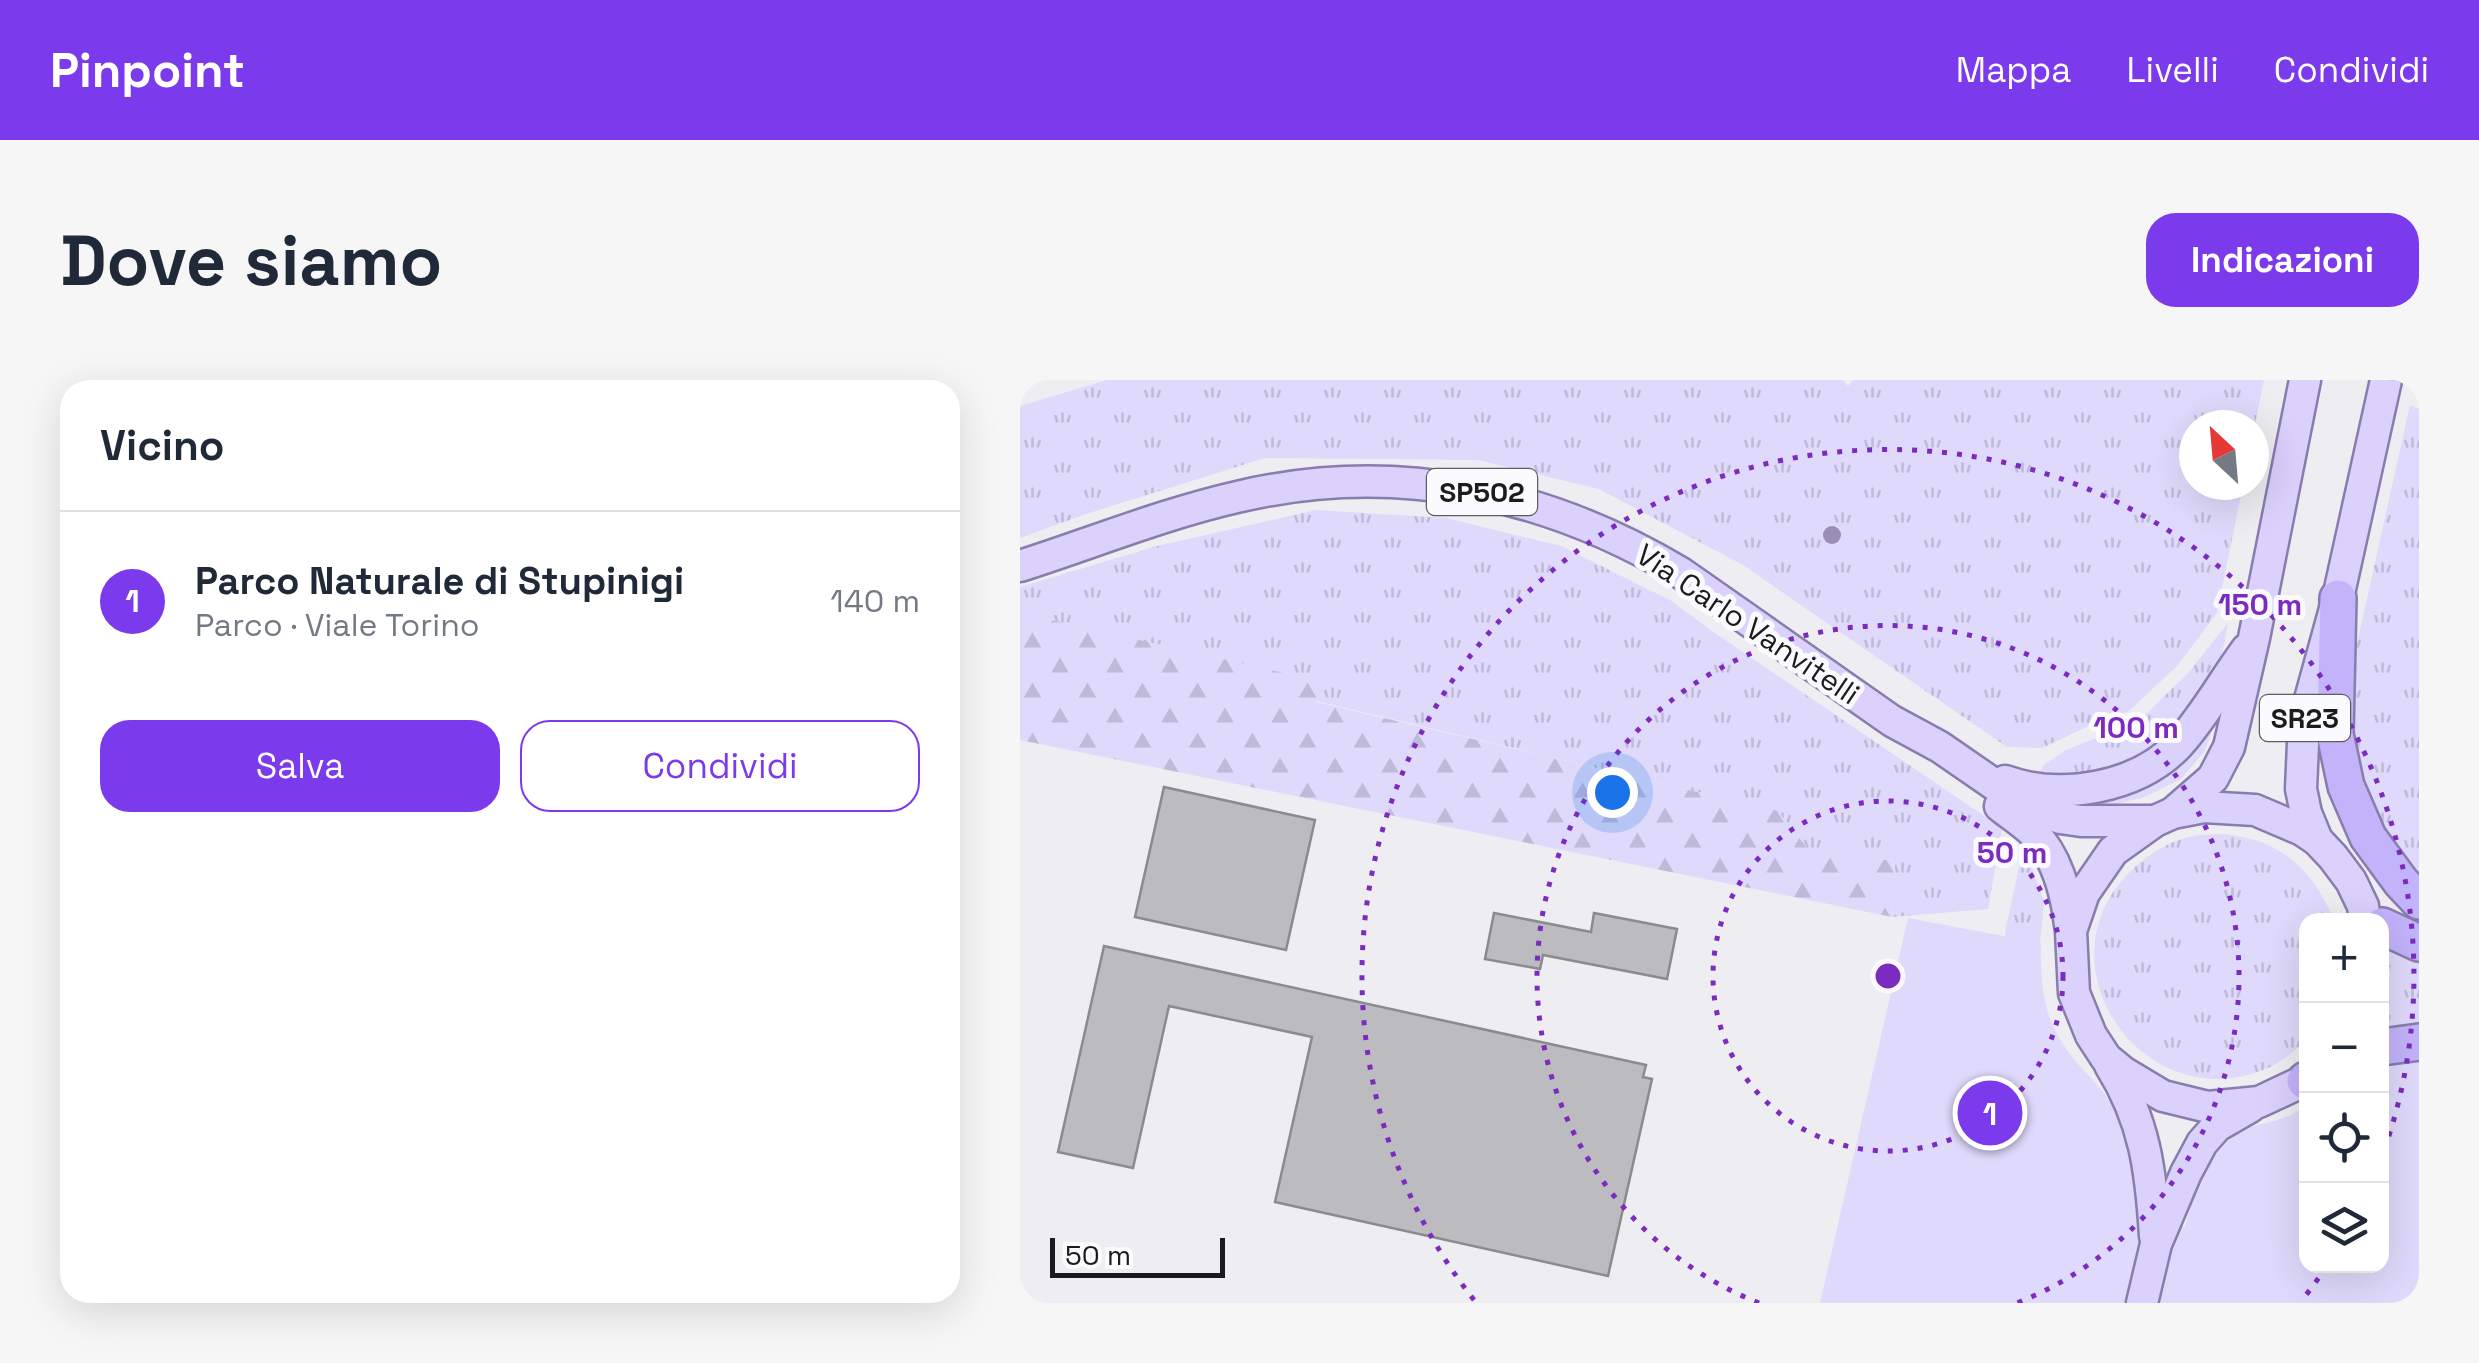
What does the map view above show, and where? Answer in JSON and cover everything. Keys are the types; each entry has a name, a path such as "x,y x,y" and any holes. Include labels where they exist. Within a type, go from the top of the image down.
{"highway":[{"path":"2338,598 2335,734 2346,786 2368,837 2419,901"},
{"path":"2389,927 2419,943"},
{"path":"2389,1046 2419,1042"}],"main road":[{"name":"SR23","path":"2164,817 2202,789 2223,763 2229,748 2304,380"},
{"name":"SR23","path":"2317,840 2300,790 2304,721 2338,598 2372,445 2375,386"},
{"name":"Via Carlo Vanvitelli","path":"1020,566 1200,507 1278,489 1370,482 1476,491 1570,518 1646,552 1892,721 1940,748 2024,806 2081,821 2164,817 2204,807 2255,810 2317,840"},
{"name":"SP502","path":"1970,769 2032,790 2052,792 2104,784 2146,768 2177,746 2254,638"},
{"name":"Via Carlo Vanvitelli","path":"1892,721 1928,756 2033,832 2048,852 2067,898 2074,993 2091,1036 2135,1111 2145,1144 2152,1178 2156,1244"},
{"path":"2071,931 2084,893 2113,851 2164,817"},
{"path":"2317,840 2351,881 2368,913"},
{"path":"2106,1058 2163,1096 2208,1107 2259,1102"},
{"path":"2142,1303 2156,1244 2202,1143 2218,1126 2299,1083"}],"green space":[{"path":"1107,380 1843,380 1848,386 1853,380 2264,380 2258,410 2179,410 2179,500 2240,500 2217,613 2177,666 2129,711 2042,748 2007,747 1743,565 1599,489 1478,460 1265,458 1020,538 1020,406"},
{"path":"2410,405 2419,409 2419,886 2391,854 2352,772 2350,675"},
{"path":"1316,510 1446,518 1561,546 1670,600 2002,828 1988,909 1892,917 1895,861 1808,849 1777,811 1316,701 1319,681 1020,613 1020,587 1157,546"},
{"path":"1020,613 1320,681 1316,702 1778,811 1808,849 1895,861 1892,917 1020,740"},
{"path":"2228,623 2220,664 2198,701 2164,740 2126,764 2088,776 2035,779 2045,764 2066,750 2139,721 2188,673"},
{"path":"2216,719 2205,751 2181,779 2145,797 2091,810 2044,804"},
{"path":"2226,834 2278,850 2315,885 2330,913 2299,913 2299,1046 2276,1064 2229,1078 2185,1075 2148,1056 2118,1026 2100,989 2094,948 2105,906 2135,867 2160,849 2197,835"},
{"path":"2023,849 2044,902 2036,983 2044,1017 2125,1150 2003,954"},
{"path":"1908,918 2041,943 2041,973 2049,1015 2061,1041 2104,1094 2120,1121 2132,1160 2137,1215 2185,1227 2199,1184 2223,1146 2247,1129 2299,1109 2299,1273 2389,1273 2389,1059 2419,1053 2419,1303 1820,1303"},
{"path":"2394,946 2419,955 2419,1030 2389,1033 2389,949"}],"building":[{"path":"1164,787 1315,820 1286,950 1135,917"},
{"path":"1494,913 1591,932 1594,913 1677,929 1667,979 1543,955 1540,969 1485,959"},
{"path":"1104,946 1646,1065 1643,1077 1652,1079 1608,1276 1275,1202 1312,1037 1169,1006 1133,1168 1058,1152"}],"place":[{"name":"Parco Naturale di Stupinigi","path":"1990,1113"}]}
